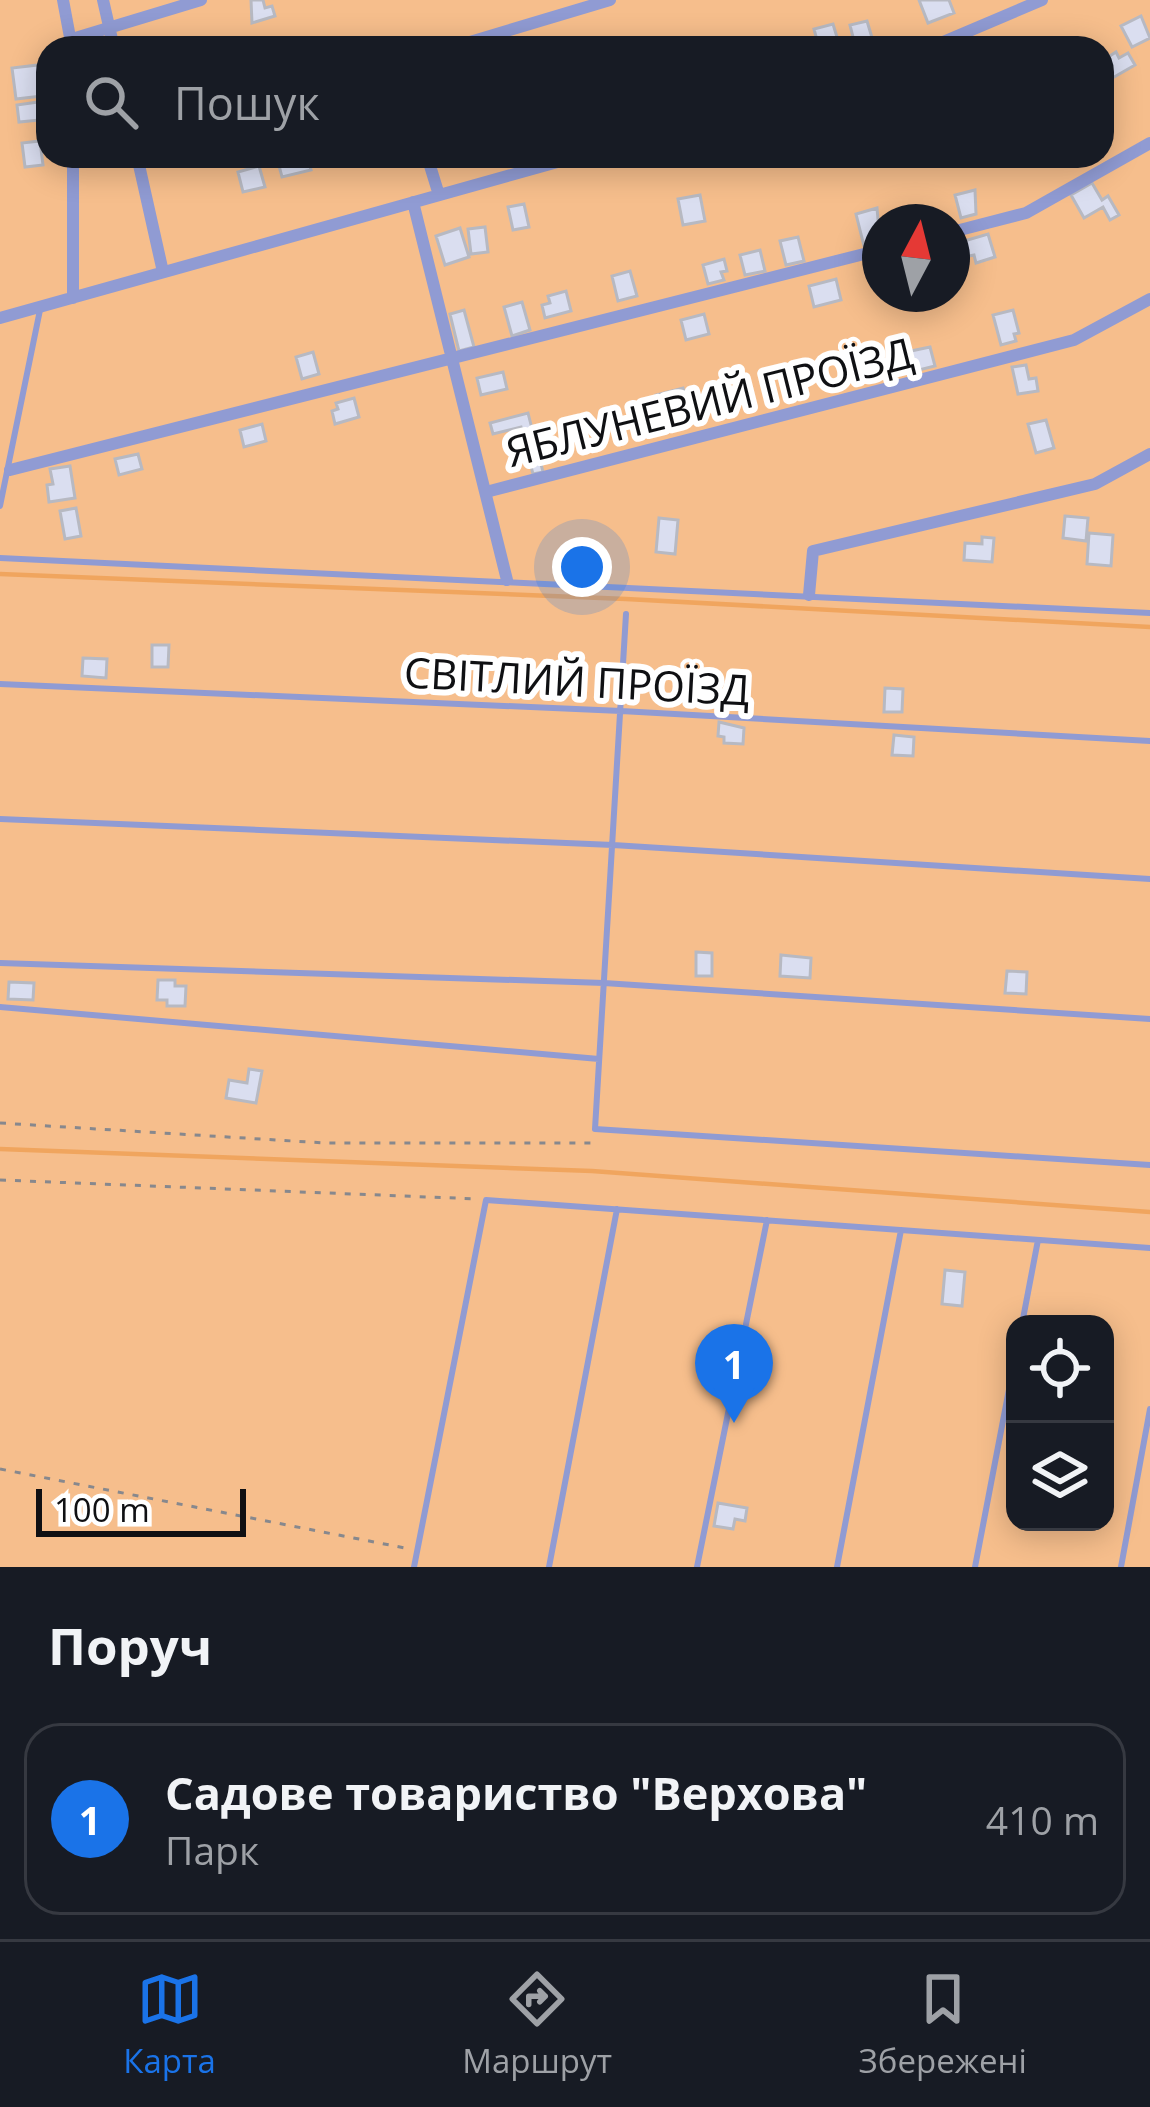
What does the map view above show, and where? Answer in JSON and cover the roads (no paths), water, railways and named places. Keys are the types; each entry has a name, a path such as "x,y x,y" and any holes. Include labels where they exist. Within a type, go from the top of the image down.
{"street":[{"path":"63,0 70,36"},
{"path":"103,0 112,36"},
{"path":"91,36 201,0"},
{"path":"490,36 610,0"},
{"path":"957,36 1042,0"},
{"path":"1114,163 1150,143"},
{"path":"73,168 73,298"},
{"path":"140,168 164,272"},
{"path":"431,168 439,195"},
{"path":"0,318 536,168"},
{"path":"970,227 1026,213 1106,168"},
{"path":"413,202 507,580"},
{"path":"10,470 862,255"},
{"name":"ЯБЛУНЕВИЙ ПРОЇЗД","path":"485,492 1074,340 1150,299"},
{"path":"809,595 813,551 1095,484 1150,454"}],"lane":[{"path":"0,506 41,307"},
{"path":"0,558 1150,613"},
{"path":"626,614 595,1129 1150,1165"},
{"name":"СВІТЛИЙ ПРОЇЗД","path":"0,684 621,711 1150,741"},
{"path":"0,819 613,845 1150,879"},
{"path":"0,963 604,983 1150,1018"},
{"path":"0,1007 599,1060"},
{"path":"414,1567 486,1200 1150,1248"},
{"path":"549,1567 617,1209"},
{"path":"697,1567 767,1220"},
{"path":"837,1567 901,1230"},
{"path":"1024,1315 1038,1240"},
{"path":"975,1567 1006,1405"},
{"path":"1121,1567 1150,1409"}],"waterway":[{"path":"0,574 626,599 1150,627"},
{"path":"0,1149 592,1171 1150,1212"}],"place":[{"name":"Садове товариство \"Верхова\"","path":"734,1423"}]}
